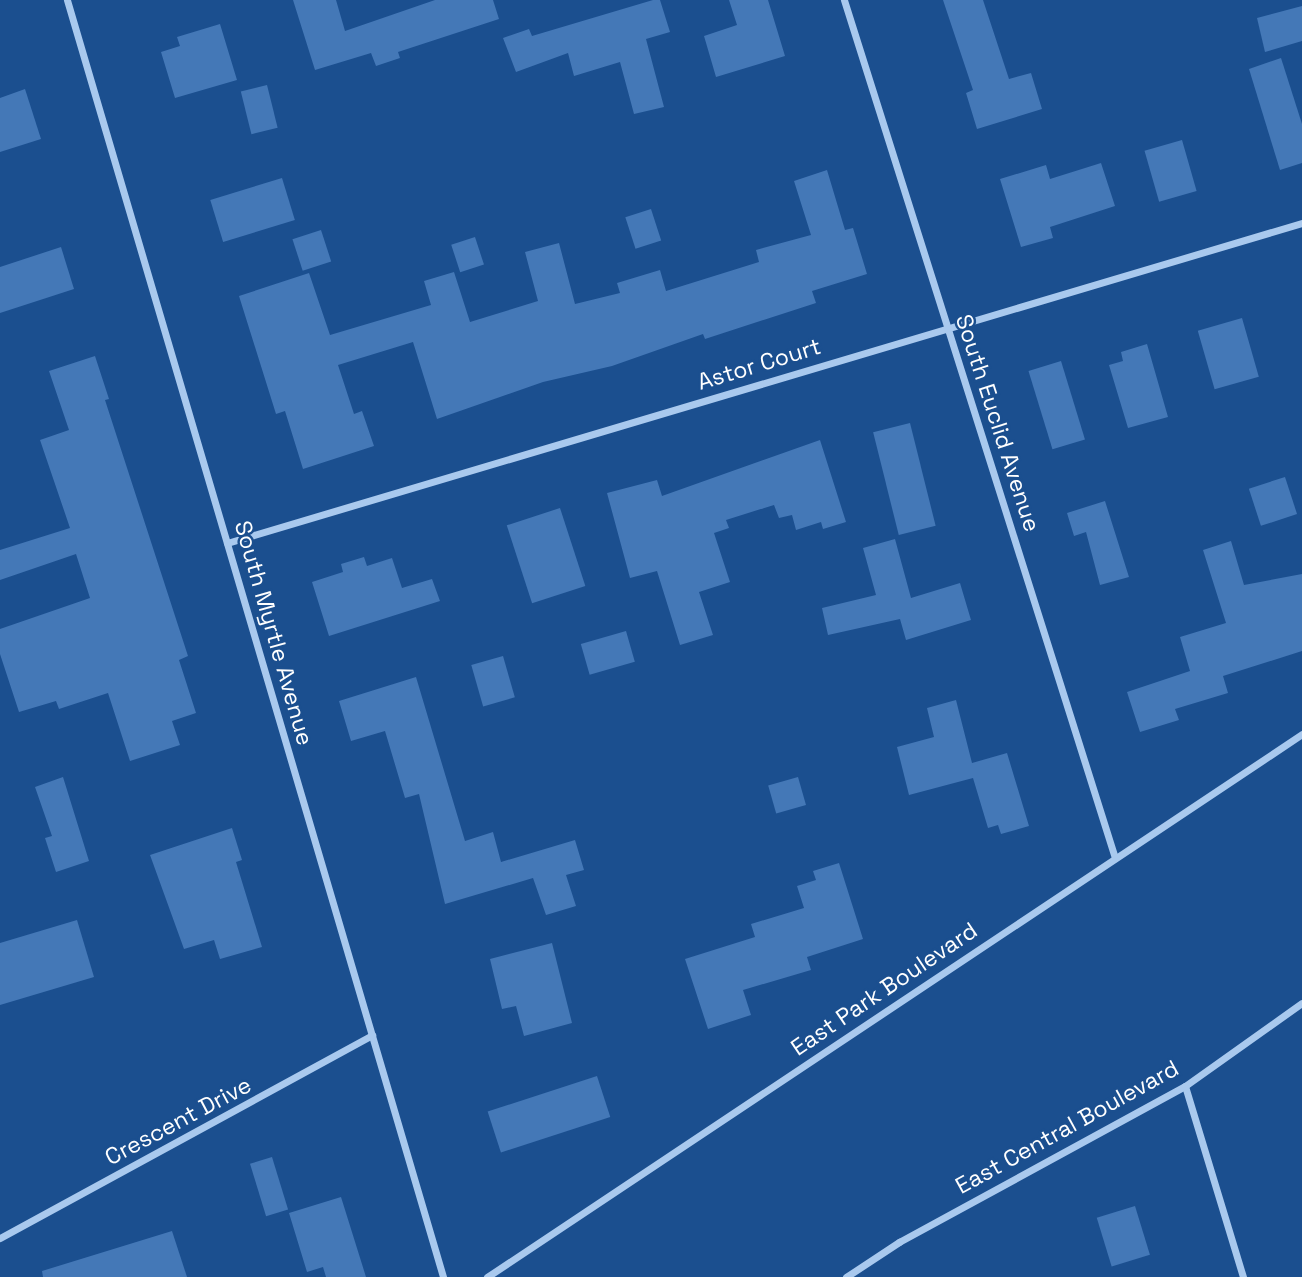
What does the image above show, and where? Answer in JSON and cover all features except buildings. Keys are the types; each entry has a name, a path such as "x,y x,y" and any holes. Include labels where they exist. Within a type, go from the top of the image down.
{"street":[{"name":"South Myrtle Avenue","path":"67,0 443,1277"},
{"name":"South Euclid Avenue","path":"844,0 1115,858"},
{"name":"Astor Court","path":"227,543 1302,223"},
{"name":"East Park Boulevard","path":"487,1277 1302,734"},
{"name":"East Central Boulevard","path":"846,1277 899,1242 1185,1086 1302,1003"},
{"name":"Crescent Drive","path":"0,1238 372,1035"},
{"path":"1185,1086 1244,1277"}]}
